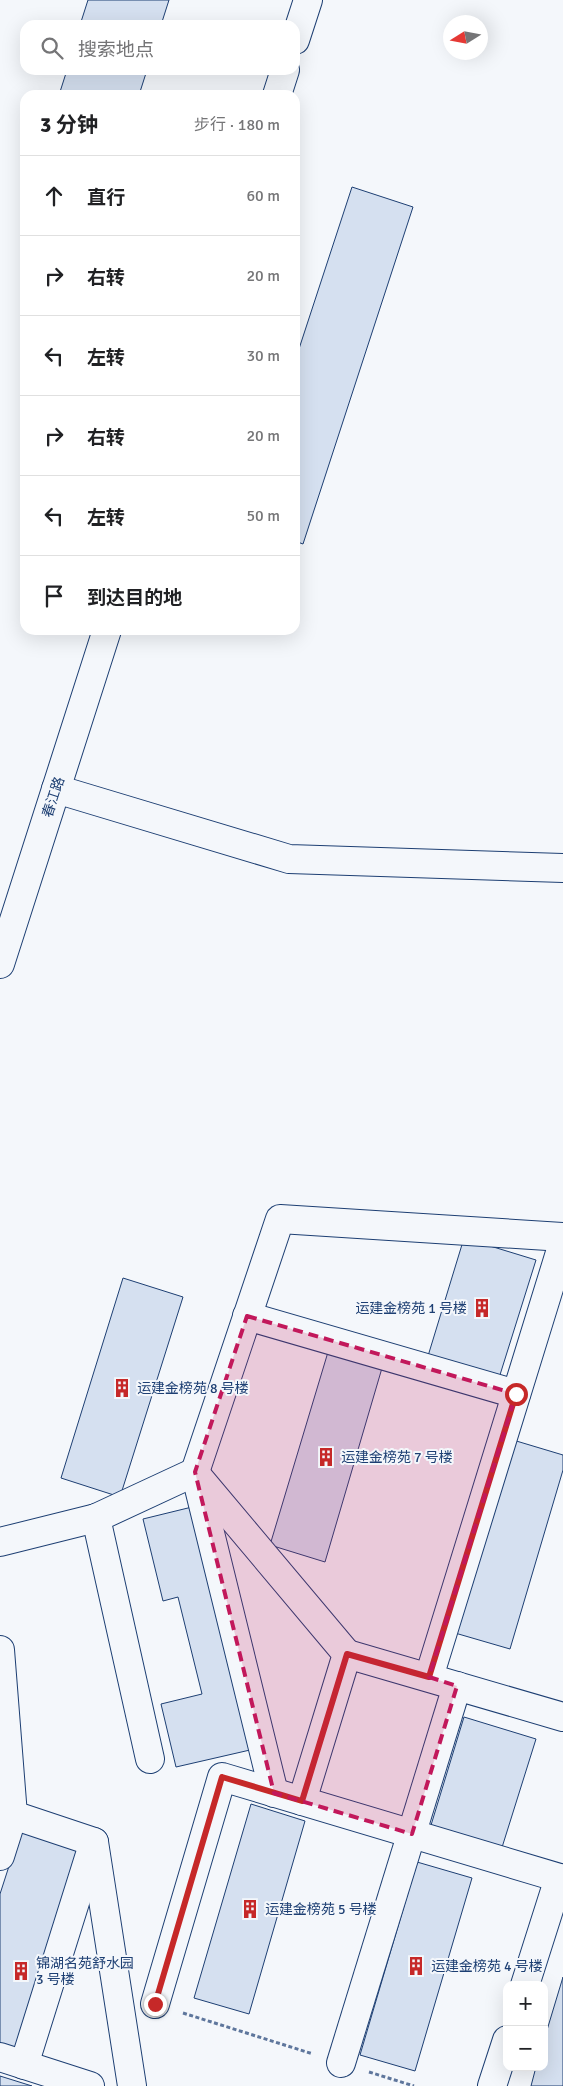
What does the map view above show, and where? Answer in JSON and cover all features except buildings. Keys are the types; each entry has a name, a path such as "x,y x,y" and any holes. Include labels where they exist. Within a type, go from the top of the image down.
{"street":[{"path":"300,25 308,0"},
{"path":"279,90 283,75"},
{"name":"春江路","path":"0,964 105,635"},
{"path":"56,789 289,859 563,868"},
{"path":"274,1793 195,1472 280,1219 563,1237"},
{"path":"429,1677 563,1243"},
{"path":"248,1316 516,1394"},
{"path":"0,1542 96,1518 195,1472"},
{"path":"195,1472 347,1654 563,1717"},
{"path":"96,1518 150,1760"},
{"path":"0,1650 6,1813 0,1856"},
{"path":"302,1801 347,1654"},
{"path":"341,2063 457,1686"},
{"path":"155,2004 222,1777 561,1878 526,1981"},
{"path":"6,1813 94,1842"},
{"path":"90,2086 12,2061 94,1842"},
{"path":"94,1842 132,2086"},
{"path":"492,2086 503,2052"}],"path":[{"path":"155,2004 414,2086"}],"highlighted area":[{"path":"247,1316 516,1394 429,1677 457,1686 412,1834 274,1793 195,1472"}],"place":[{"name":"运建金榜苑 1 号楼","path":"482,1308"},
{"name":"运建金榜苑 8 号楼","path":"122,1388"},
{"name":"运建金榜苑 7 号楼","path":"326,1457"},
{"name":"运建金榜苑 5 号楼","path":"250,1909"},
{"name":"运建金榜苑 4 号楼","path":"416,1966"},
{"name":"锦湖名苑舒水园 3 号楼","path":"21,1971"}],"route":[{"path":"155,2004 222,1777 302,1801 347,1654 429,1677 516,1394"}]}
